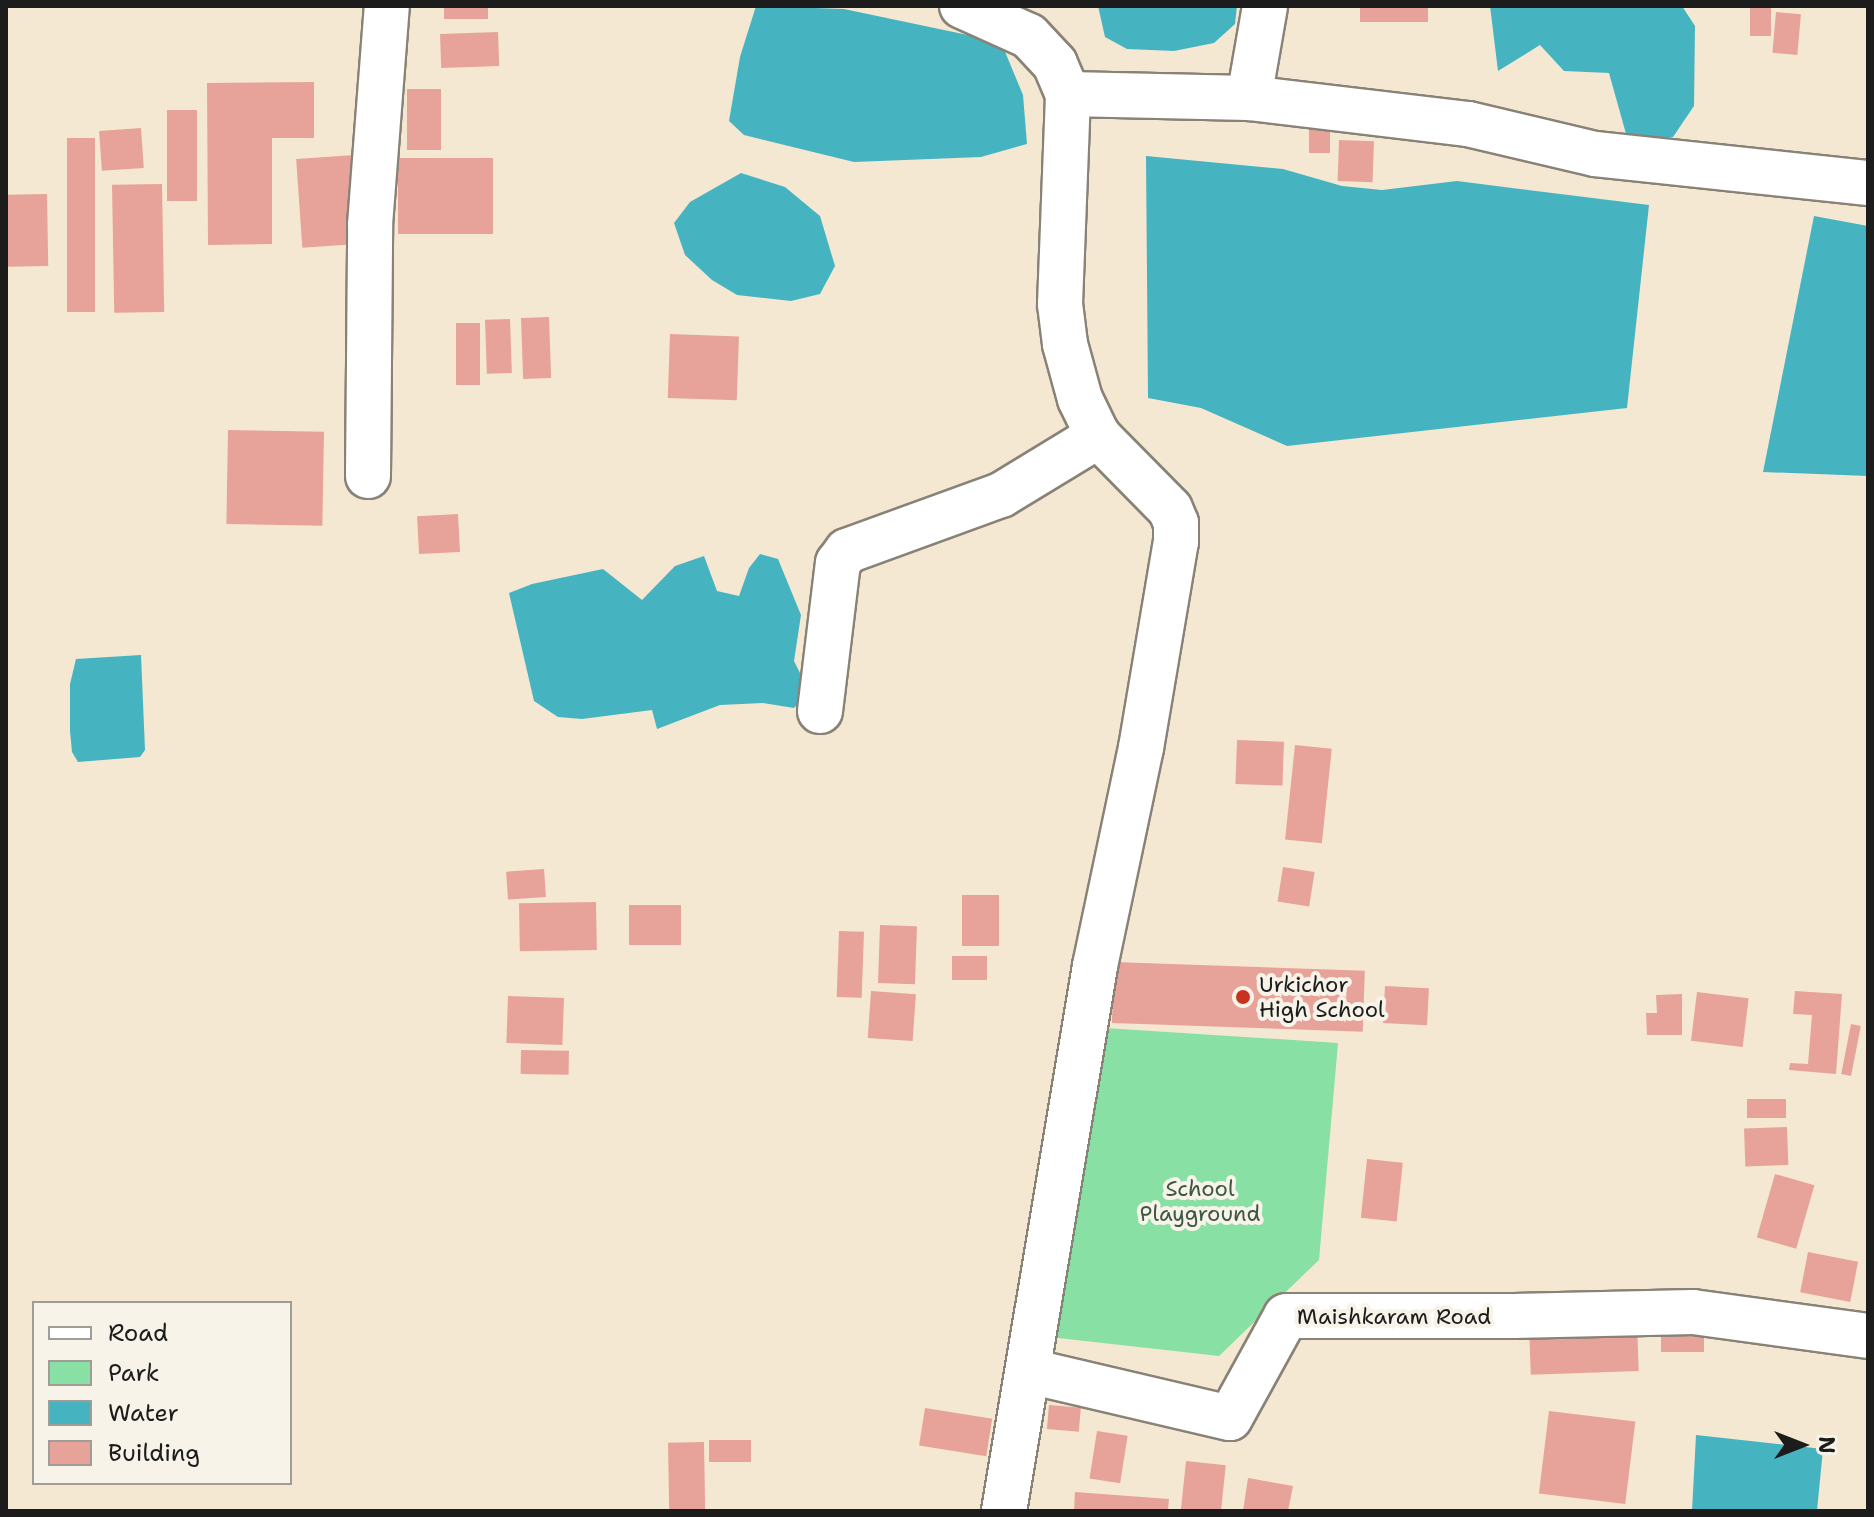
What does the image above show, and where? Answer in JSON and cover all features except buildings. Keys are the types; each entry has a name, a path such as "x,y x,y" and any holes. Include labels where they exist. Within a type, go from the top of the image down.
{"street":[{"path":"368,476 370,225 387,6"},
{"path":"962,6 1029,36 1055,64 1068,94 1060,304 1065,344 1080,399 1098,436 1170,509 1176,523 1176,542 1141,748 1095,966 1004,1511"},
{"path":"1249,98 1265,6"},
{"path":"1068,94 1249,98 1468,124 1595,154 1868,183"},
{"path":"820,711 838,563 847,551 1001,495 1098,436"},
{"name":"Maishkaram Road","path":"1029,1371 1230,1418 1286,1316 1693,1312 1868,1336"}],"green space":[{"name":"School Playground","path":"1105,1028 1338,1043 1319,1260 1219,1356 1049,1337"}],"water":[{"path":"756,6 844,9 1001,42 1023,95 1027,144 981,157 854,162 744,135 729,121 740,57"},
{"path":"1098,6 1237,6 1235,24 1214,43 1174,51 1127,49 1105,37"},
{"path":"1490,6 1682,6 1695,26 1694,106 1673,137 1628,141 1609,73 1564,71 1540,45 1498,71"},
{"path":"1146,156 1283,169 1342,186 1382,190 1457,181 1649,205 1627,408 1287,446 1201,408 1148,398"},
{"path":"741,173 785,187 820,216 835,266 820,294 791,301 737,295 712,280 685,255 674,223 690,202"},
{"path":"1814,216 1868,226 1868,476 1763,472"},
{"path":"760,554 778,559 801,615 794,661 809,691 794,708 763,703 720,705 657,729 652,710 582,719 558,717 534,701 509,593 532,584 603,569 642,600 675,566 704,556 717,591 739,596 749,568"},
{"path":"141,655 145,750 140,757 78,762 72,752 70,731 70,684 76,659"},
{"path":"1696,1435 1823,1449 1817,1511 1692,1511"}],"place":[{"name":"Urkichor High School","path":"1243,997"}]}
